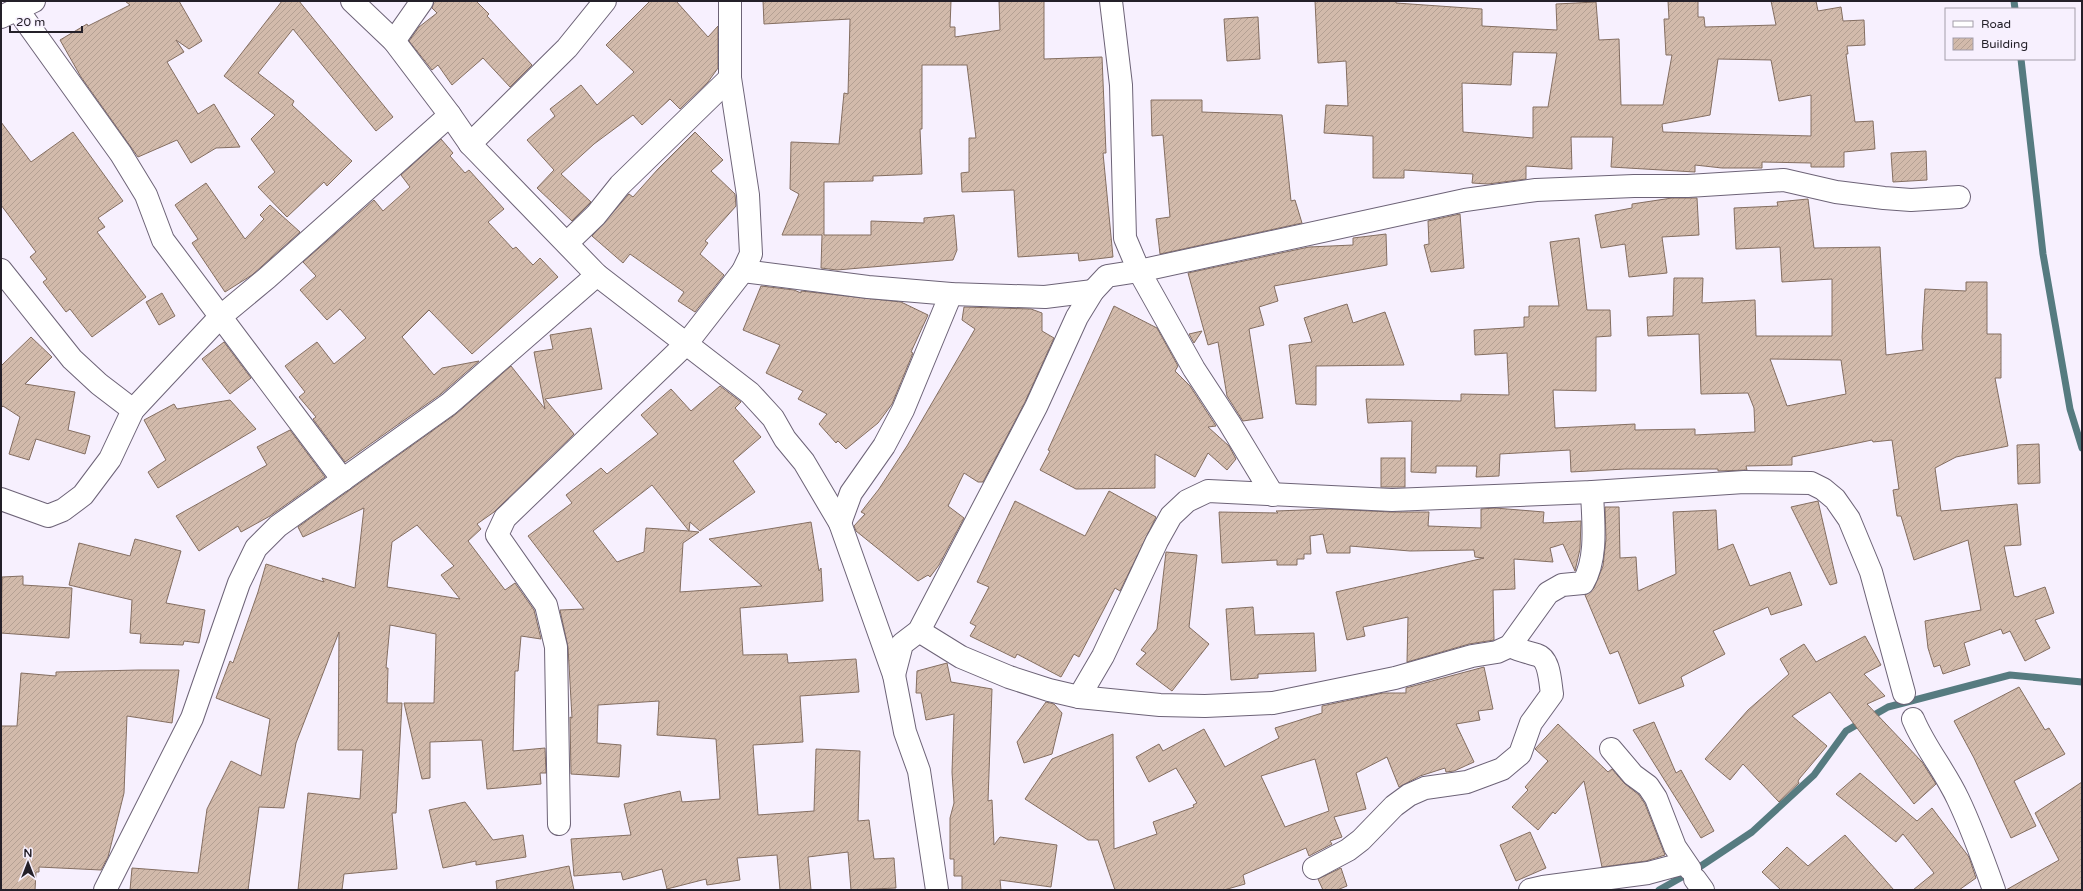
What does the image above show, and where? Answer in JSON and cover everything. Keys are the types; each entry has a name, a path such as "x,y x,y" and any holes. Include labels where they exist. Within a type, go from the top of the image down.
{"street":[{"path":"352,1 394,41 470,144 597,275 750,393 773,418 785,439 804,462 840,523 894,675 905,732 919,771 937,890"},
{"path":"394,41 422,1"},
{"path":"470,144 567,48 605,1"},
{"path":"559,824 556,647 546,605 497,535 505,518 687,344 743,271 751,254 748,195 730,78 730,1"},
{"path":"1110,1 1121,85 1125,238 1139,271 1194,369 1230,424 1273,495"},
{"path":"18,9 121,154 146,195 163,240 343,480"},
{"path":"567,243 596,215 620,185 730,78"},
{"path":"1,499 48,516 63,510 83,495 110,459 133,410 220,316 267,278 450,115"},
{"path":"894,675 902,644 918,630 1036,407 1077,317 1093,291 1107,276 1139,271 1458,202 1536,190 1634,186 1688,186 1784,180 1836,192 1884,198 1911,200 1959,197"},
{"path":"1,270 72,358 99,384 133,410"},
{"path":"743,271 868,287 951,294 1045,297 1093,291"},
{"path":"105,890 192,718 239,583 256,548 278,526 449,404 597,275"},
{"path":"840,523 851,493 884,446 903,410 951,294"},
{"path":"1079,697 1103,656 1157,541 1171,516 1187,501 1208,491 1392,500 1592,492 1744,482 1811,483 1824,489 1835,498 1849,519 1871,572 1904,693"},
{"path":"918,630 961,657 1009,677 1049,690 1079,697 1160,705 1205,706 1273,703 1395,678 1472,656 1497,652 1510,646 1548,593 1562,584 1583,583 1588,573 1592,550 1592,492"},
{"path":"1314,868 1348,850 1362,840 1394,806 1409,796 1425,788 1467,782 1502,769 1520,754 1531,722 1552,694 1546,661 1539,655 1522,652 1510,646"},
{"path":"1913,719 1921,738 1958,799 1978,846 1994,890"},
{"path":"1611,750 1633,775 1648,786 1656,798 1675,847 1693,875"},
{"path":"1530,890 1648,873 1693,875"}],"building":[{"path":"125,1 179,1 202,41 189,49 176,40 184,52 167,62 198,114 214,104 240,147 216,148 191,163 177,140 138,157 81,77 60,40 87,24 88,26 130,5"},
{"path":"282,1 299,1 393,117 376,131 293,29 258,73 294,101 292,105 352,161 327,186 324,182 287,217 258,187 275,172 251,139 275,115 224,76"},
{"path":"434,1 476,1 489,14 487,16 532,65 510,87 483,58 452,85 438,65 432,70 409,41 419,27 437,13 432,8"},
{"path":"650,1 676,1 708,37 718,26 718,68 708,82 680,109 670,99 642,125 633,115 594,144 561,174 591,202 572,221 537,188 554,170 527,140 555,116 550,109 581,85 597,105 634,72 606,45"},
{"path":"763,1 951,1 950,27 955,27 955,37 1000,30 999,1 1044,1 1044,59 1102,57 1106,153 1103,153 1113,257 1079,261 1078,253 1018,257 1014,190 962,192 961,173 969,172 969,138 976,138 967,65 922,65 922,129 920,129 922,174 873,176 873,181 824,182 824,235 871,235 871,221 924,223 924,218 954,215 957,250 953,260 837,270 821,268 822,235 782,235 799,194 790,189 791,142 839,144 844,93 848,94 850,19 764,24"},
{"path":"1315,1 1396,1 1396,3 1482,9 1482,26 1557,30 1556,4 1596,2 1599,40 1619,39 1621,105 1663,105 1672,55 1666,55 1664,19 1669,19 1668,1 1698,1 1698,17 1704,17 1705,27 1776,25 1771,1 1816,1 1818,11 1841,7 1843,21 1864,20 1865,45 1847,46 1848,54 1846,54 1855,122 1873,121 1875,149 1844,152 1844,167 1811,167 1811,163 1762,162 1762,168 1722,168 1695,165 1695,172 1611,167 1613,137 1571,137 1572,169 1526,166 1526,179 1488,184 1472,183 1473,174 1404,170 1404,178 1373,178 1373,136 1324,133 1326,105 1348,106 1346,61 1318,63","holes":["1513,52 1557,53 1548,107 1533,107 1533,138 1463,132 1462,83 1511,85","1718,59 1771,60 1779,101 1811,95 1811,136 1663,132 1662,124 1710,115"]},
{"path":"1258,17 1260,59 1227,61 1224,19"},
{"path":"1151,100 1202,100 1202,112 1282,115 1291,201 1295,200 1302,223 1160,254 1156,219 1170,217 1163,135 1152,136"},
{"path":"1,122 31,162 73,132 123,201 98,218 105,227 97,232 146,297 92,337 70,309 66,312 43,282 47,279 30,257 36,252 1,205"},
{"path":"695,132 723,160 711,171 735,194 736,206 705,241 708,243 700,254 724,275 695,312 678,301 684,292 630,254 623,263 592,236 629,194 633,197 658,169"},
{"path":"441,139 453,153 450,156 465,173 469,170 504,209 488,222 513,249 516,247 533,265 540,258 558,277 472,354 429,310 402,337 434,375 442,368 479,361 441,394 345,462 313,419 316,417 299,397 305,392 285,366 317,342 334,364 366,338 340,309 327,320 300,290 316,276 303,262 374,200 383,211 410,187 401,175"},
{"path":"1926,151 1927,180 1893,182 1891,153"},
{"path":"206,183 245,239 264,219 260,215 270,205 300,232 252,275 225,292 192,243 198,239 175,205"},
{"path":"1672,198 1697,198 1699,235 1662,237 1667,273 1629,277 1625,244 1601,248 1595,215 1632,208 1632,204"},
{"path":"1808,199 1814,248 1880,247 1886,355 1923,350 1922,337 1925,289 1966,291 1966,282 1987,282 1987,334 2001,334 2001,378 1995,378 2008,446 1956,457 1935,468 1941,511 2017,504 2021,545 2004,546 2014,596 2017,597 2045,587 2054,613 2035,620 2050,648 2025,661 2010,631 2003,634 2001,629 1964,643 1970,665 1943,674 1940,665 1934,667 1928,648 1925,621 1981,610 1968,540 1914,560 1901,516 1897,516 1893,490 1899,489 1892,440 1873,442 1872,440 1792,457 1792,465 1746,466 1747,470 1718,471 1718,469 1625,469 1571,472 1570,450 1500,454 1499,476 1476,477 1477,466 1436,466 1436,473 1411,472 1412,421 1368,423 1366,399 1461,401 1461,394 1509,395 1507,353 1475,355 1474,330 1524,327 1524,317 1529,317 1529,306 1559,306 1550,242 1579,238 1587,310 1610,310 1611,336 1596,337 1596,391 1553,390 1555,428 1635,424 1635,430 1695,429 1695,435 1755,432 1754,408 1748,393 1701,394 1699,334 1648,336 1647,317 1673,316 1674,278 1703,278 1702,303 1755,300 1756,336 1832,336 1832,279 1782,282 1780,247 1736,249 1734,208 1778,206 1777,202","holes":["1770,359 1841,360 1846,394 1787,406"]},
{"path":"1460,214 1464,268 1431,272 1424,245 1429,244 1428,221"},
{"path":"1386,234 1387,265 1274,286 1278,301 1259,307 1264,325 1249,329 1263,418 1243,421 1227,396 1218,342 1208,345 1188,273 1309,247 1353,245 1353,238"},
{"path":"761,286 794,290 801,293 801,291 901,302 928,315 911,352 913,353 892,404 878,423 846,449 838,441 836,443 819,424 827,414 798,399 803,391 766,373 780,345 743,330"},
{"path":"162,293 175,316 159,325 146,302"},
{"path":"1347,304 1353,323 1385,312 1404,365 1316,366 1316,405 1296,404 1289,345 1312,342 1304,318"},
{"path":"1114,306 1157,328 1178,366 1175,371 1190,386 1216,426 1208,427 1229,446 1236,459 1227,470 1208,453 1195,477 1155,454 1155,488 1076,489 1040,470 1050,451 1048,450"},
{"path":"964,307 1031,309 1042,313 1042,331 1054,338 1025,402 983,482 978,482 964,473 948,506 964,518 939,565 930,577 928,575 918,581 856,531 854,526 865,514 861,512 879,489 907,446 975,329 962,320"},
{"path":"591,328 602,389 545,399 574,434 494,512 477,524 481,529 468,541 505,590 515,583 534,610 541,639 521,636 518,671 515,671 513,751 545,748 546,773 540,773 541,784 487,789 482,740 430,742 430,778 422,779 404,703 434,703 436,634 390,625 386,668 388,668 387,703 402,703 396,813 392,813 397,869 344,874 342,890 298,890 308,793 360,799 363,750 338,750 339,632 296,743 284,808 259,807 248,890 130,890 132,868 198,873 207,809 231,761 261,776 270,719 216,698 230,661 233,663 258,592 266,564 324,582 322,578 355,588 364,508 303,537 298,527 456,414 511,366 545,409 534,352 553,349 550,335","holes":["417,525 454,566 441,575 460,599 387,587 392,542"]},
{"path":"1202,331 1194,343 1189,334"},
{"path":"31,337 52,357 25,384 75,392 68,430 90,436 85,454 36,439 29,460 9,454 20,417 3,406 1,408 1,366"},
{"path":"224,342 251,378 230,394 202,359"},
{"path":"720,386 741,402 735,408 761,437 733,461 755,492 700,531 690,522 689,531 699,532 683,543 680,592 762,586 709,539 811,522 819,571 821,568 823,601 740,608 743,655 787,654 788,663 856,659 859,692 800,696 803,742 753,745 758,815 814,811 816,749 860,751 858,821 869,820 874,859 894,858 896,888 851,890 848,852 808,857 811,890 780,890 777,855 737,858 740,880 707,885 706,879 667,889 662,869 623,880 621,872 574,876 571,839 631,835 624,804 680,791 682,802 720,799 716,739 657,735 659,701 598,705 597,743 621,745 619,777 571,774 570,717 572,718 568,647 560,610 584,609 528,536 572,503 566,495 601,468 607,474 658,434 641,415 671,389 691,411","holes":["652,485 689,531 646,528 644,552 617,562 593,531"]},
{"path":"230,400 256,429 158,488 148,472 166,460 144,420 174,404 177,409"},
{"path":"290,430 325,477 270,516 241,532 238,526 199,551 176,516 267,465 257,447"},
{"path":"2039,444 2040,483 2018,484 2017,445"},
{"path":"1381,458 1405,458 1405,487 1381,487"},
{"path":"1109,491 1156,517 1120,591 1115,588 1079,657 1074,654 1061,677 1017,654 1015,658 970,636 976,626 970,623 989,587 977,582 1015,501 1085,536"},
{"path":"1818,501 1837,583 1830,585 1791,507"},
{"path":"1605,507 1619,507 1620,558 1636,557 1638,591 1676,574 1673,512 1716,510 1718,550 1733,544 1750,586 1790,572 1802,605 1771,615 1768,607 1713,631 1725,654 1681,677 1684,686 1639,704 1618,651 1610,654 1585,595 1594,588 1603,566 1606,539"},
{"path":"1495,508 1544,512 1543,523 1581,521 1580,549 1575,571 1563,544 1550,548 1553,562 1514,559 1515,589 1493,590 1494,640 1469,644 1407,662 1408,617 1363,627 1365,636 1347,640 1336,592 1484,558 1475,557 1474,550 1410,551 1350,546 1350,553 1327,553 1323,534 1310,536 1311,554 1304,554 1304,559 1297,559 1297,565 1277,565 1277,560 1222,563 1219,512 1278,513 1276,511 1330,509 1429,512 1428,526 1481,528 1481,509"},
{"path":"135,539 181,551 166,603 205,610 199,643 184,641 183,645 140,643 141,634 130,633 132,600 69,585 79,543 130,556"},
{"path":"1166,552 1197,555 1189,627 1209,644 1172,691 1136,664 1146,653 1141,650 1157,629"},
{"path":"23,576 23,585 72,588 69,638 1,633 2,577"},
{"path":"1253,607 1255,635 1314,633 1316,671 1258,674 1258,678 1231,680 1226,609"},
{"path":"1865,636 1881,665 1864,674 1885,696 1867,704 1922,762 1936,784 1914,804 1830,692 1792,716 1827,746 1800,778 1798,781 1799,783 1779,802 1743,764 1730,780 1705,759 1748,710 1789,674 1780,659 1804,644 1816,662"},
{"path":"947,663 951,682 992,689 988,801 992,800 994,845 1000,837 1057,845 1051,887 1000,880 1001,890 962,890 962,876 954,876 954,859 950,859 950,818 954,803 952,772 954,714 926,720 921,693 916,693 917,671"},
{"path":"1484,667 1493,709 1478,711 1480,720 1456,724 1474,762 1454,771 1446,772 1445,768 1420,776 1399,787 1387,757 1356,773 1366,809 1334,817 1342,837 1330,841 1332,844 1309,856 1306,848 1243,875 1245,884 1224,890 1115,890 1098,840 1088,840 1025,799 1052,759 1113,734 1114,849 1157,834 1153,822 1194,807 1193,805 1197,803 1176,768 1149,782 1136,757 1159,744 1163,751 1204,729 1225,767 1279,738 1275,728 1322,713 1322,706 1383,693 1406,693 1406,688","holes":["1315,759 1329,811 1285,827 1261,776"]},
{"path":"179,670 172,723 127,716 124,793 108,857 101,870 39,867 39,872 36,872 35,890 1,890 1,726 17,726 21,673 56,676 56,672"},
{"path":"2019,687 2045,730 2049,728 2065,754 2014,781 2036,826 2011,838 1974,758 1954,721"},
{"path":"1046,702 1054,704 1062,713 1052,754 1024,763 1017,742"},
{"path":"1654,722 1676,773 1681,770 1714,831 1701,838 1633,730"},
{"path":"1558,724 1608,772 1612,769 1624,783 1639,795 1645,804 1665,855 1646,861 1602,867 1584,781 1555,814 1553,812 1538,830 1512,807 1528,790 1525,787 1548,761 1535,749"},
{"path":"1860,773 1917,821 1932,808 1969,857 1976,878 1959,890 1913,890 1934,873 1903,834 1896,842 1836,794"},
{"path":"2082,782 2082,890 2006,890 2059,860 2035,813"},
{"path":"465,802 493,840 523,835 526,857 476,865 476,861 443,868 429,810"},
{"path":"1530,832 1546,868 1516,881 1500,845"},
{"path":"1845,835 1894,890 1781,890 1762,872 1787,847 1808,866"},
{"path":"569,866 574,890 497,890 496,881"},
{"path":"1341,868 1347,886 1337,890 1323,890 1318,879"}],"waterway":[{"path":"2014,1 2015,8"},
{"path":"2021,60 2043,254 2070,409 2082,448"},
{"path":"1659,890 1698,868 1752,832 1814,775 1846,731 1888,707 2010,675 2082,682"}]}
